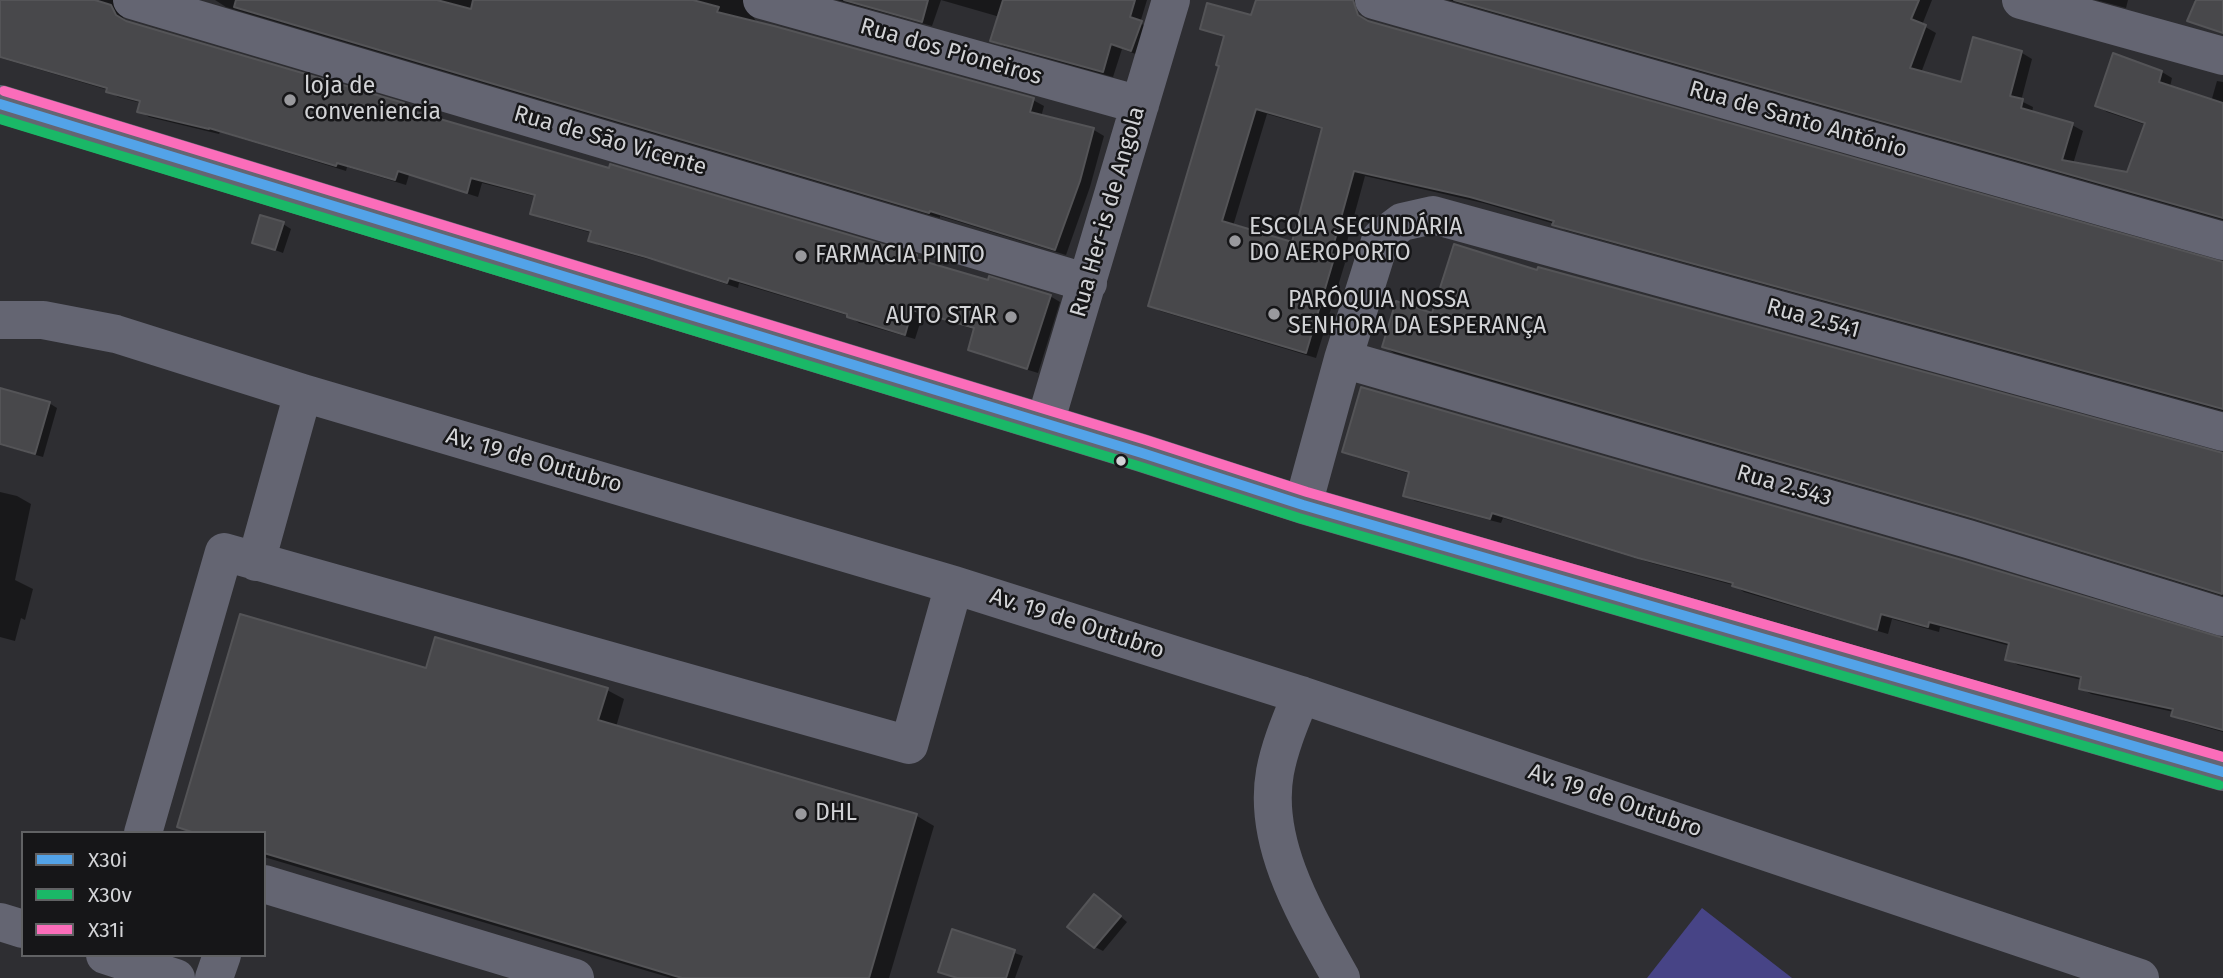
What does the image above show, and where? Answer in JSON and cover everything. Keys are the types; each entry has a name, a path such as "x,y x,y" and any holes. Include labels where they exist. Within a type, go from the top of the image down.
{"street":[{"name":"Rua de São Vicente","path":"132,0 1087,283"},
{"name":"Rua dos Pioneiros","path":"762,0 1140,105"},
{"name":"Rua Her-is de Angola","path":"1045,423 1171,0"},
{"name":"Rua de Santo António","path":"1374,0 2223,241"},
{"path":"2021,0 2223,56"},
{"path":"0,104 1045,423 1303,505 2223,772"},
{"name":"Rua 2.541","path":"1343,359 1381,239 1402,222 1433,215 2223,432"},
{"name":"Av. 19 de Outubro","path":"0,320 43,320 116,334 303,393 954,585 1300,695 2140,978"},
{"path":"1303,505 1343,359"},
{"name":"Rua 2.543","path":"1343,359 1968,539 2223,617"},
{"path":"256,562 303,393"},
{"path":"145,831 224,552 909,746 954,585"},
{"path":"1300,695 1275,772 1272,808 1280,848 1287,867 1322,944 1341,978"},
{"path":"266,885 575,978"},
{"path":"0,922 21,928"},
{"path":"111,957 176,978"},
{"path":"215,978 221,957"}],"shaded area":[{"path":"1702,908 1792,978 1647,978"}],"building":[{"path":"0,0 95,0 111,5 116,15 126,21 404,103 402,108 609,168 610,164 917,255 916,259 988,280 989,276 1051,295 1027,369 968,350 974,328 912,310 905,335 847,317 847,314 729,278 727,283 588,241 591,231 530,214 535,195 471,178 467,193 398,171 395,180 337,163 336,166 209,128 137,112 140,101 106,92 107,88 0,57"},
{"path":"236,0 437,0 471,9 473,0 693,0 719,7 717,12 1034,98 1030,112 1094,128 1080,181 1055,250 234,7"},
{"path":"844,0 928,0 922,22"},
{"path":"1003,0 1135,0 1130,17 1142,21 1131,51 1111,44 1103,72 990,41"},
{"path":"1256,0 1353,0 1358,15 1368,21 2223,262 2223,409 1552,225 1554,221 1470,197 1354,171 1331,254 1335,255 1306,353 1148,306 1219,66 1216,65 1224,36 1200,29 1207,3 1251,15","holes":["1256,109 1322,128 1292,242 1222,221"]},
{"path":"1454,0 1919,0 1911,19 1926,25 1910,68 1961,82 1973,37 2022,51 2010,96 2023,99 2021,108 2073,123 2062,160 2127,172 2145,123 2095,106 2113,53 2162,71 2159,82 2223,103 2223,218"},
{"path":"2196,0 2223,0 2223,33 2187,21"},
{"path":"260,215 284,222 275,250 252,243"},
{"path":"1454,244 1537,270 1538,267 2223,453 2222,594 1974,518 1382,347 1396,301 1432,313"},
{"path":"1361,387 2223,638 2223,730 2171,716 2173,709 2079,689 2081,677 2005,660 2009,643 1929,622 1928,627 1881,614 1877,630 1732,586 1733,583 1638,558 1492,513 1490,519 1403,496 1409,472 1342,452"},
{"path":"0,388 50,402 35,454 0,444"},
{"name":"DHL","path":"240,614 426,668 435,637 608,688 598,720 917,814 869,978 682,978 266,854 266,831 189,831 177,827"},
{"path":"1094,894 1121,916 1094,948 1067,927"},
{"path":"952,929 1015,950 1006,978 957,978 938,972"}],"transit line":[{"name":"X31i","path":"4,91 1146,440 1307,492 2223,757"},
{"name":"X30i","path":"0,104 1142,453 1303,505 2223,772"},
{"name":"X30v","path":"0,119 1138,466 1299,518 2219,785"}],"place":[{"name":"loja de conveniencia","path":"290,100"},
{"name":"ESCOLA SECUNDÁRIA DO AEROPORTO","path":"1235,241"},
{"name":"FARMACIA PINTO","path":"801,256"},
{"name":"PARÓQUIA NOSSA SENHORA DA ESPERANÇA","path":"1274,314"},
{"name":"AUTO STAR","path":"1011,317"},
{"name":"DHL","path":"801,814"}]}
